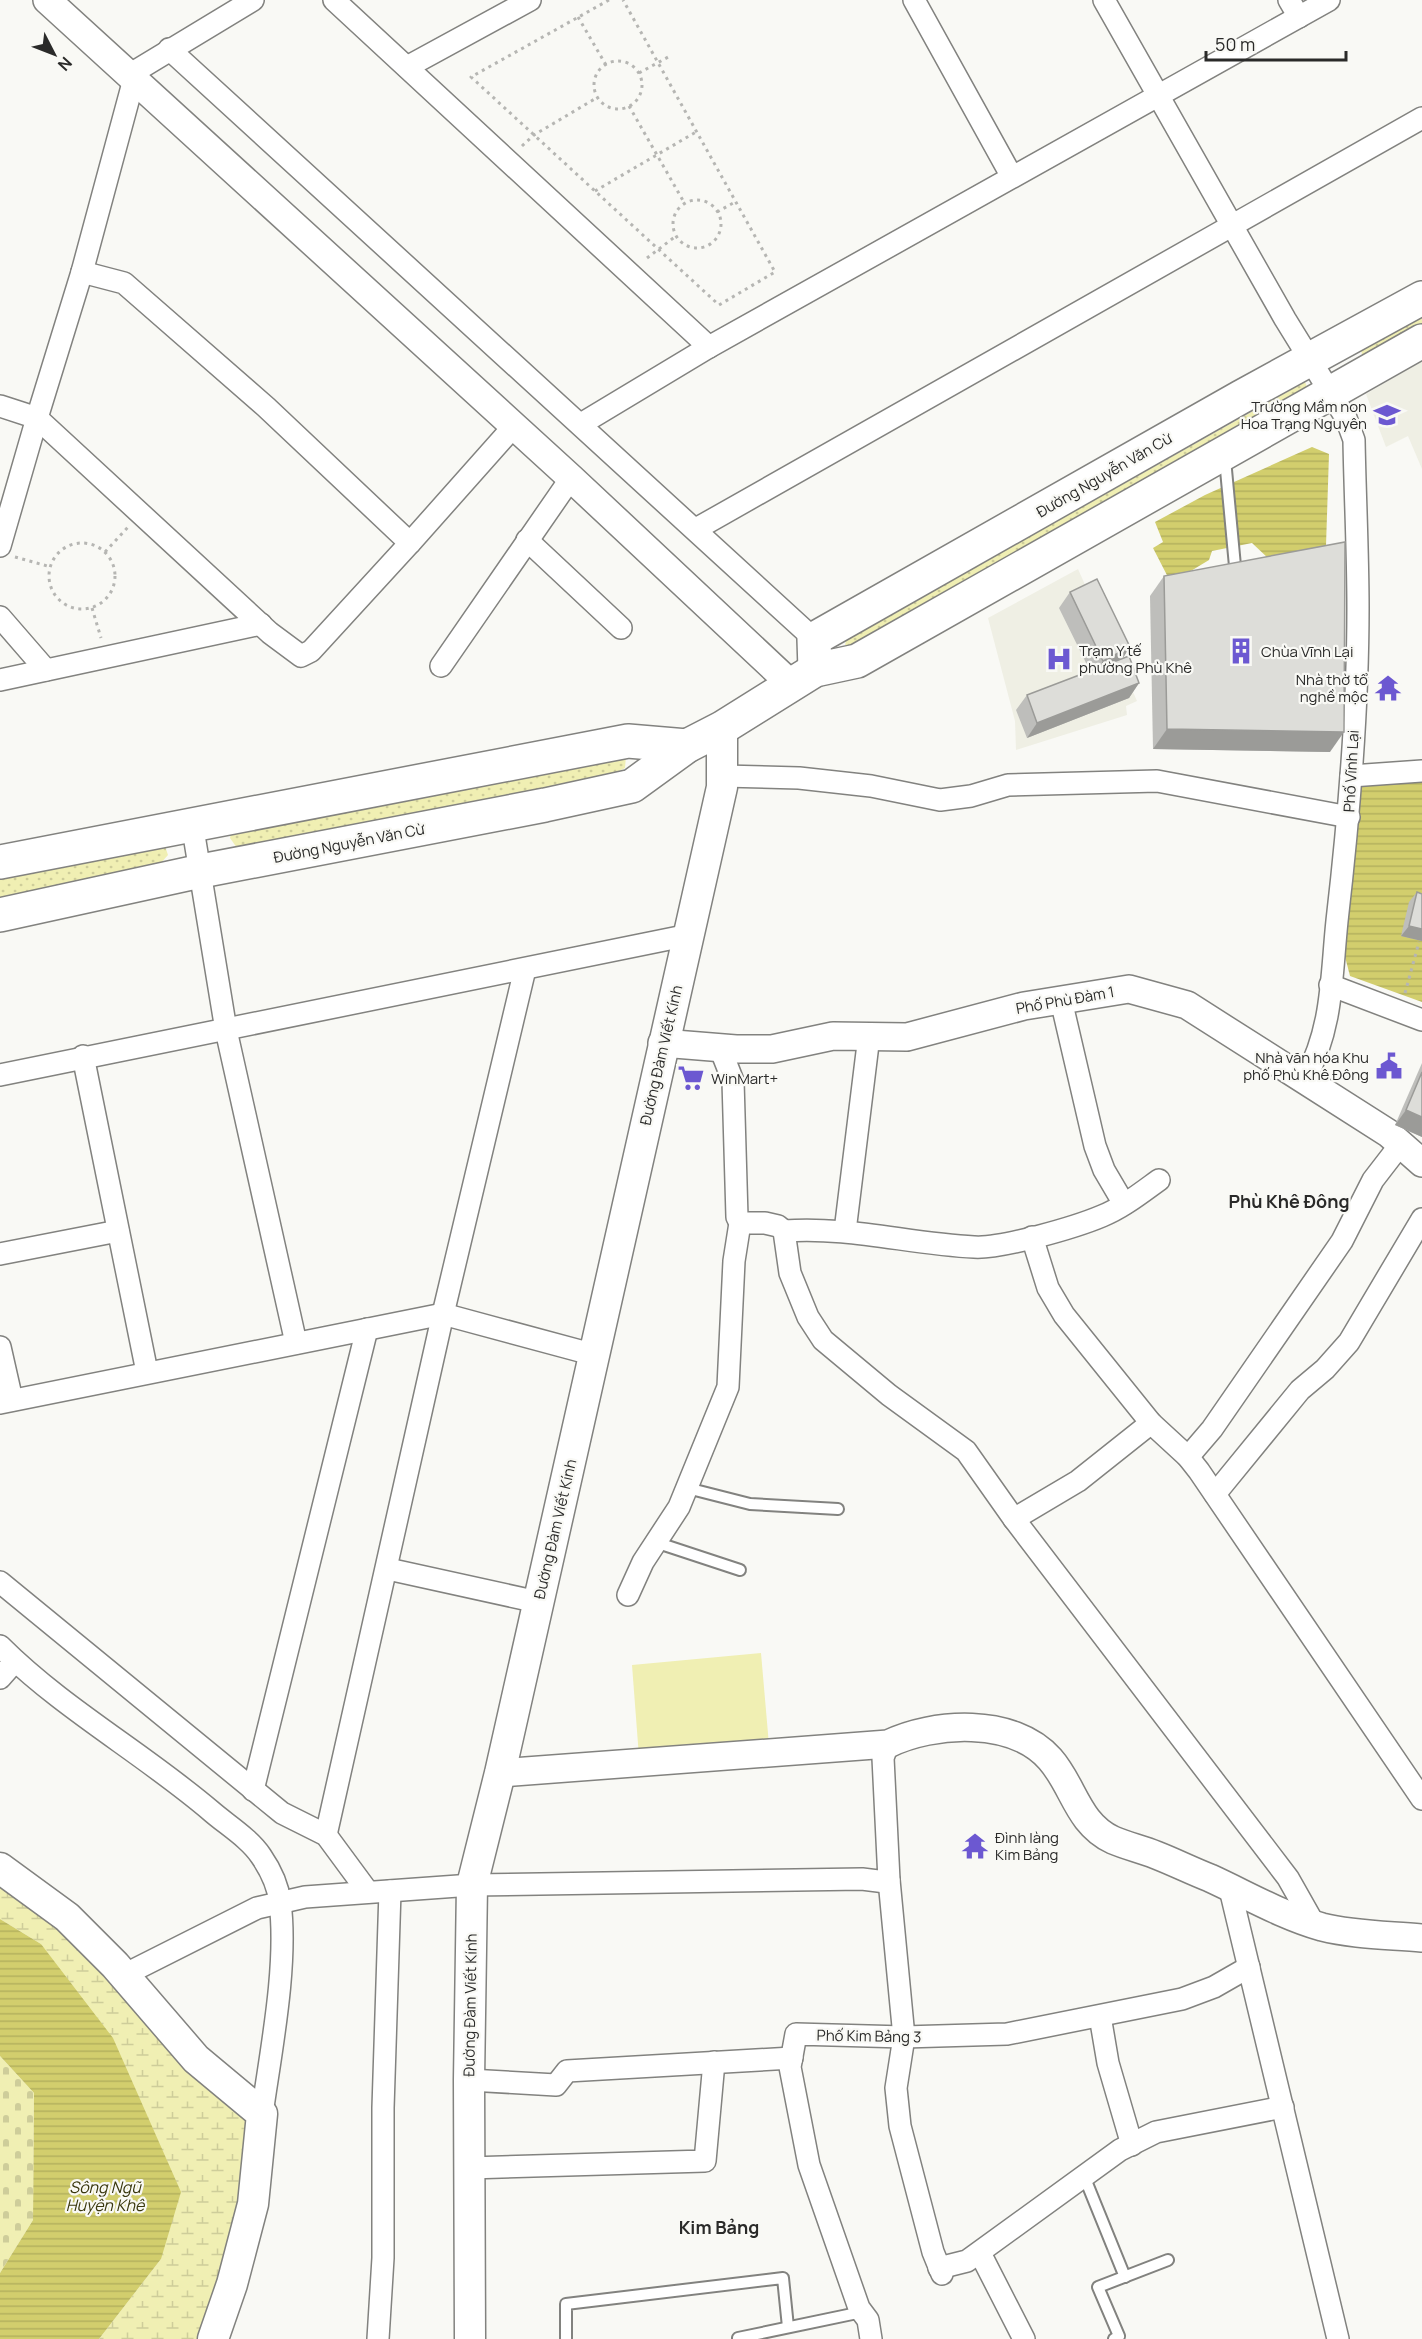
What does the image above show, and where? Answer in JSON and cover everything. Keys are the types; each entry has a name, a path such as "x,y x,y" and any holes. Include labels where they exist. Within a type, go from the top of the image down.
{"main road":[{"name":"Đường Nguyễn Văn Cừ","path":"0,915 201,871 545,805 632,786 687,746 722,728 807,665 1231,402 1422,298"},
{"name":"Đường Nguyễn Văn Cừ","path":"807,665 857,661 1226,464 1331,392 1422,341"},
{"name":"Đường Đàm Viết Kính","path":"470,2339 469,2080 472,1885 500,1773 595,1355 662,1043 689,935 723,776 722,728"},
{"path":"0,862 192,823 628,741 687,746"},
{"path":"0,1868 67,1917 124,1975 196,2059 262,2114 253,2204 232,2284 213,2339"}],"street":[{"path":"47,0 571,478 807,665"},
{"path":"6,551 37,418 82,272 132,77 169,49 253,0"},
{"path":"334,0 709,347"},
{"path":"407,67 530,0"},
{"path":"914,0 1012,177"},
{"name":"Phố Vĩnh Lại","path":"1104,0 1310,361 1346,418 1354,440 1358,609 1349,817 1330,985 1330,1012 1325,1036 1305,1079"},
{"path":"581,424 709,347 1158,96 1294,8 1329,0"},
{"path":"169,49 696,529 807,665"},
{"path":"696,529 1422,118"},
{"path":"82,272 124,283 266,407 410,543"},
{"path":"0,406 37,418 261,624 296,654 306,655 514,426"},
{"path":"441,666 571,478"},
{"path":"527,540 621,628"},
{"path":"0,617 46,670"},
{"path":"0,680 261,624"},
{"path":"1351,776 1422,771"},
{"path":"723,776 800,778 871,786 940,800 971,796 1008,785 1157,782 1349,817"},
{"path":"192,823 226,1030 296,1343"},
{"path":"0,1075 83,1056 226,1030 689,935"},
{"path":"326,1835 388,1569 443,1314 525,969"},
{"path":"1330,985 1422,1020"},
{"name":"Phố Phù Đàm 1","path":"662,1043 720,1048 772,1049 833,1036 907,1037 1024,1006 1129,989 1187,1005 1388,1132 1422,1163"},
{"path":"1061,1000 1095,1146 1104,1170 1124,1203"},
{"path":"845,1232 869,1036"},
{"path":"628,1595 655,1542 679,1507 728,1388 735,1261 740,1223 737,1217 733,1081 720,1048"},
{"path":"83,1056 147,1372"},
{"path":"1188,1457 1212,1429 1342,1241 1373,1180 1400,1145"},
{"path":"784,1232 808,1229 845,1232 976,1248 1032,1237 1102,1216 1159,1180"},
{"path":"1215,1494 1300,1390 1325,1369 1349,1342 1422,1219"},
{"path":"740,1223 765,1223 778,1226 784,1232 790,1273 808,1317 823,1340 889,1395 966,1451 1014,1519 1288,1878 1314,1924"},
{"path":"0,1254 118,1231"},
{"path":"1032,1237 1048,1288 1064,1315 1151,1423 1188,1457 1422,1799"},
{"path":"0,1347 6,1401 443,1314 595,1355"},
{"path":"253,1790 367,1329"},
{"path":"1014,1519 1078,1481 1151,1423"},
{"path":"388,1569 538,1602"},
{"path":"0,1582 282,1813 326,1835 368,1892"},
{"path":"0,1646 15,1661 184,1788 242,1837 260,1855 273,1876 280,1901 281,1968 262,2114"},
{"path":"0,1678 15,1661"},
{"path":"500,1773 888,1744 908,1734 957,1727 987,1728 1006,1733 1040,1750 1051,1760 1083,1816 1101,1833 1267,1907 1323,1928 1422,1938"},
{"path":"888,1744 883,1758 889,1880 904,2037 896,2088 900,2126 940,2271 967,2261 980,2253 1084,2176 1156,2132 1283,2107"},
{"path":"124,1975 248,1912 280,1901 472,1885 862,1879 881,1883 889,1880"},
{"path":"1230,1889 1338,2339"},
{"path":"378,2339 383,2258 383,2108 390,1891"},
{"name":"Phố Kim Bảng 3","path":"871,2339 868,2320 862,2312 809,2165 790,2067 796,2034 904,2037 1007,2034 1182,1999 1214,1987 1249,1967"},
{"path":"1100,2016 1108,2063 1132,2145"},
{"path":"469,2080 556,2085 567,2071 792,2058"},
{"path":"469,2168 705,2161 714,2062"},
{"path":"980,2253 1024,2339"}],"lane":[{"path":"1226,464 1235,566"},
{"path":"687,1488 750,1504 838,1509"},
{"path":"655,1542 740,1570"},
{"path":"1084,2176 1125,2277"},
{"path":"1114,2339 1119,2336 1098,2287 1168,2260"},
{"path":"566,2339 566,2304 783,2278 788,2326"},
{"path":"738,2338 862,2312"}],"path":[{"path":"609,0 471,76 719,305 775,272 623,0"},
{"path":"578,17 606,65"},
{"path":"639,73 670,56"},
{"path":"625,62 639,73 641,92 629,106 610,107 598,98 595,80 606,65 625,62"},
{"path":"522,146 534,135 598,98"},
{"path":"629,106 685,204"},
{"path":"595,191 696,132"},
{"path":"703,201 717,212 720,223 719,231 707,246 688,246 676,236 674,219 676,212 685,204 703,201"},
{"path":"717,212 735,202"},
{"path":"647,258 657,248 676,236"},
{"path":"105,552 130,525"},
{"path":"89,544 105,552 114,566 115,583 106,599 92,608 74,608 59,600 51,585 51,567 58,554 72,545 89,544"},
{"path":"6,551 51,567"},
{"path":"92,608 102,643"},
{"path":"1400,1012 1419,942"}],"shaded area":[{"path":"1422,361 1422,469 1408,436 1386,447 1366,394"},
{"name":"Trạm Y tế phường Phù Khê","path":"1078,569 1137,701 1126,706 1127,715 1016,750 1015,721 988,618"}],"green space":[{"path":"1422,316 1422,324 1365,356 1362,355 1361,349"},
{"path":"1305,382 1307,387 1305,389 854,645 845,645 846,641 897,611"},
{"path":"626,756 625,768 615,773 244,849 237,848 230,838 231,833"},
{"path":"165,846 168,855 160,864 0,898 0,874"},
{"path":"761,1653 769,1745 639,1757 632,1665"},
{"path":"0,1867 262,2114 213,2339 99,2339 161,2259 41,1944 0,1919"},
{"path":"0,2056 34,2093 33,2220 0,2273"}],"water":[{"path":"1312,447 1329,454 1326,546 1269,559 1252,543 1212,551 1209,560 1171,583 1153,548 1163,542 1155,522 1205,495"},
{"path":"1422,779 1422,1002 1350,976 1343,949 1359,790 1367,782"},
{"name":"Sông Ngũ Huyện Khê","path":"0,1919 41,1944 113,2038 181,2192 161,2259 99,2339 0,2339 0,2273 33,2220 34,2093 0,2056"}],"building":[{"name":"Chùa Vĩnh Lại","path":"1345,542 1344,732 1167,729 1164,576"},
{"path":"1097,579 1130,647 1103,661 1070,592"},
{"path":"1129,656 1139,683 1037,723 1027,695"},
{"path":"1417,892 1422,894 1422,929 1409,926"},
{"path":"1422,1072 1422,1117 1406,1110"}],"place":[{"name":"Trường Mầm non Hoa Trạng Nguyên","path":"1387,415"},
{"name":"Chùa Vĩnh Lại","path":"1241,651"},
{"name":"Trạm Y tế phường Phù Khê","path":"1059,659"},
{"name":"Nhà thờ tổ nghề mộc","path":"1388,688"},
{"name":"Nhà văn hóa Khu phố Phù Khê Đông","path":"1389,1066"},
{"name":"WinMart+","path":"691,1078"},
{"name":"Đình làng Kim Bảng","path":"975,1846"}],"district":[{"name":"Phù Khê Đông","path":"1289,1201"},
{"name":"Kim Bảng","path":"719,2227"}]}
